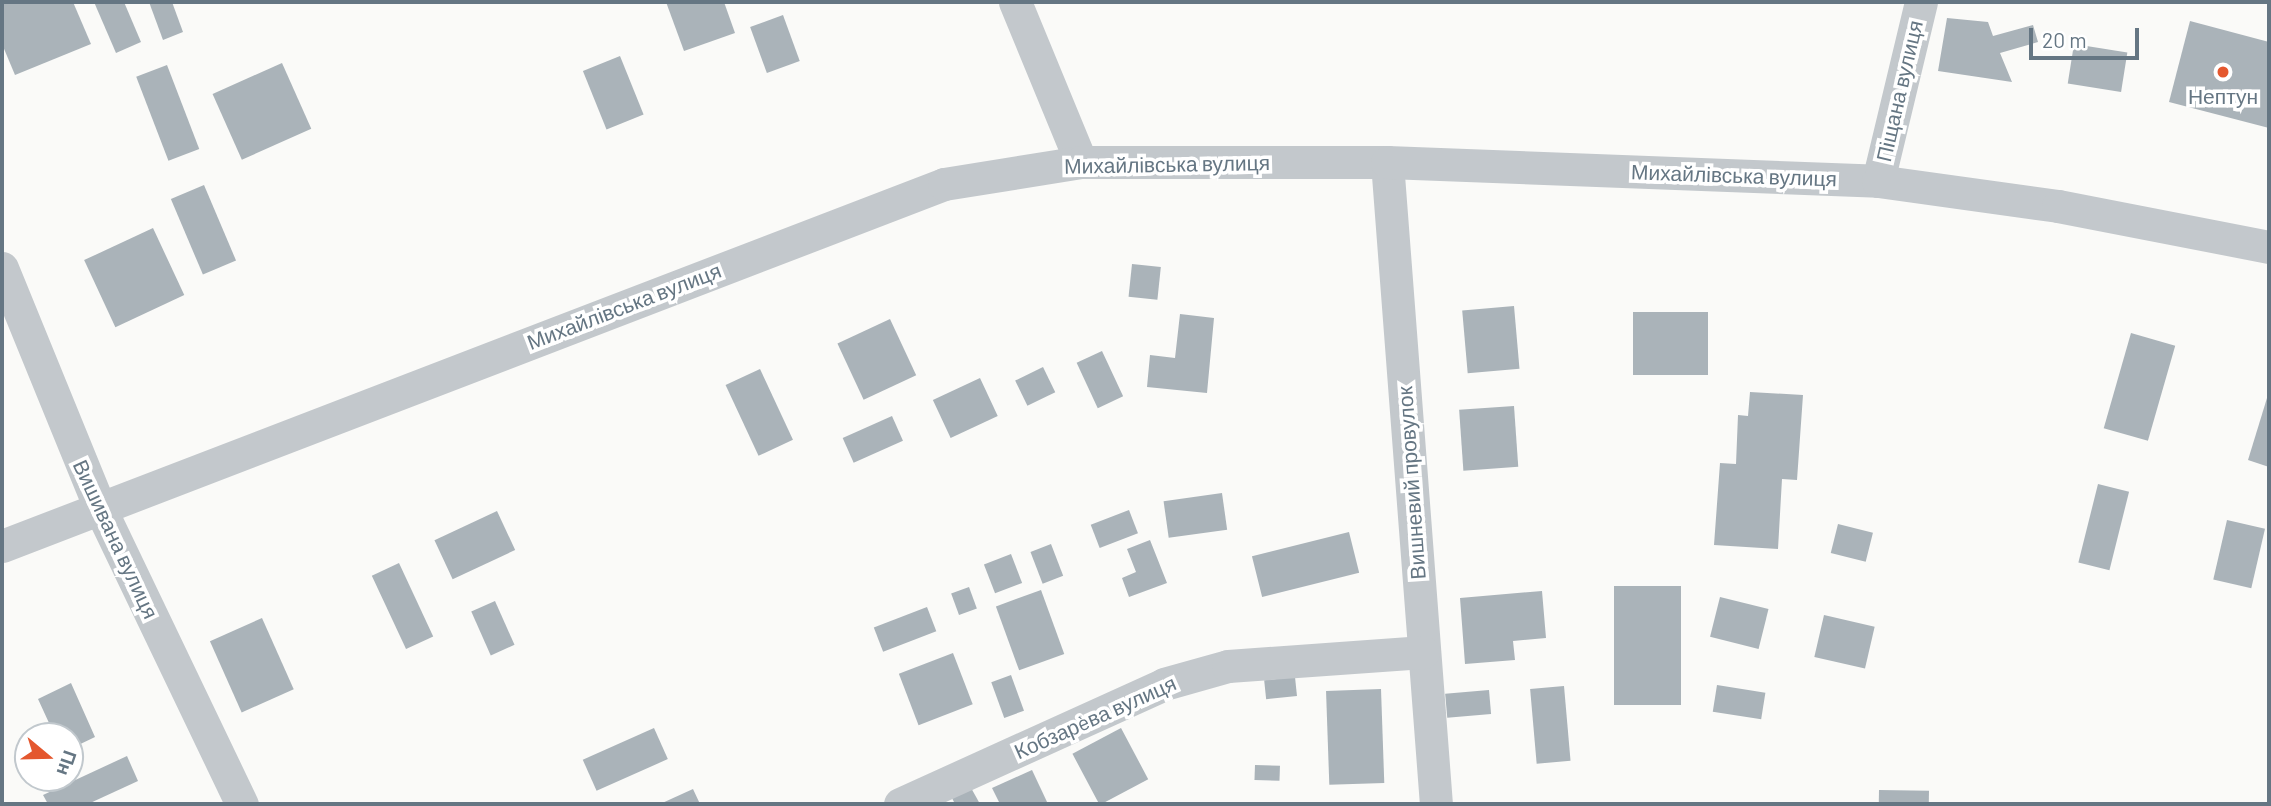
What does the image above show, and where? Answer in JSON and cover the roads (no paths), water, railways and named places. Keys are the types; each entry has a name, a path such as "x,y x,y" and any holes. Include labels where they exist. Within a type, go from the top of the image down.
{"street":[{"path":"1015,2 1081,162"},
{"name":"Піщана вулиця","path":"1878,181 1921,2"},
{"name":"Михайлівська вулиця","path":"2,546 99,506 944,184 1081,162 1387,162 1878,181 2058,205 2269,247"},
{"name":"Вишневий провулок","path":"1387,162 1436,804"},
{"name":"Вишивана вулиця","path":"2,268 99,506 242,804"},
{"name":"Кобзарèва вулиця","path":"900,804 1164,684 1228,666 1424,652"}],"place":[{"name":"Нептун","path":"2223,72"}]}
